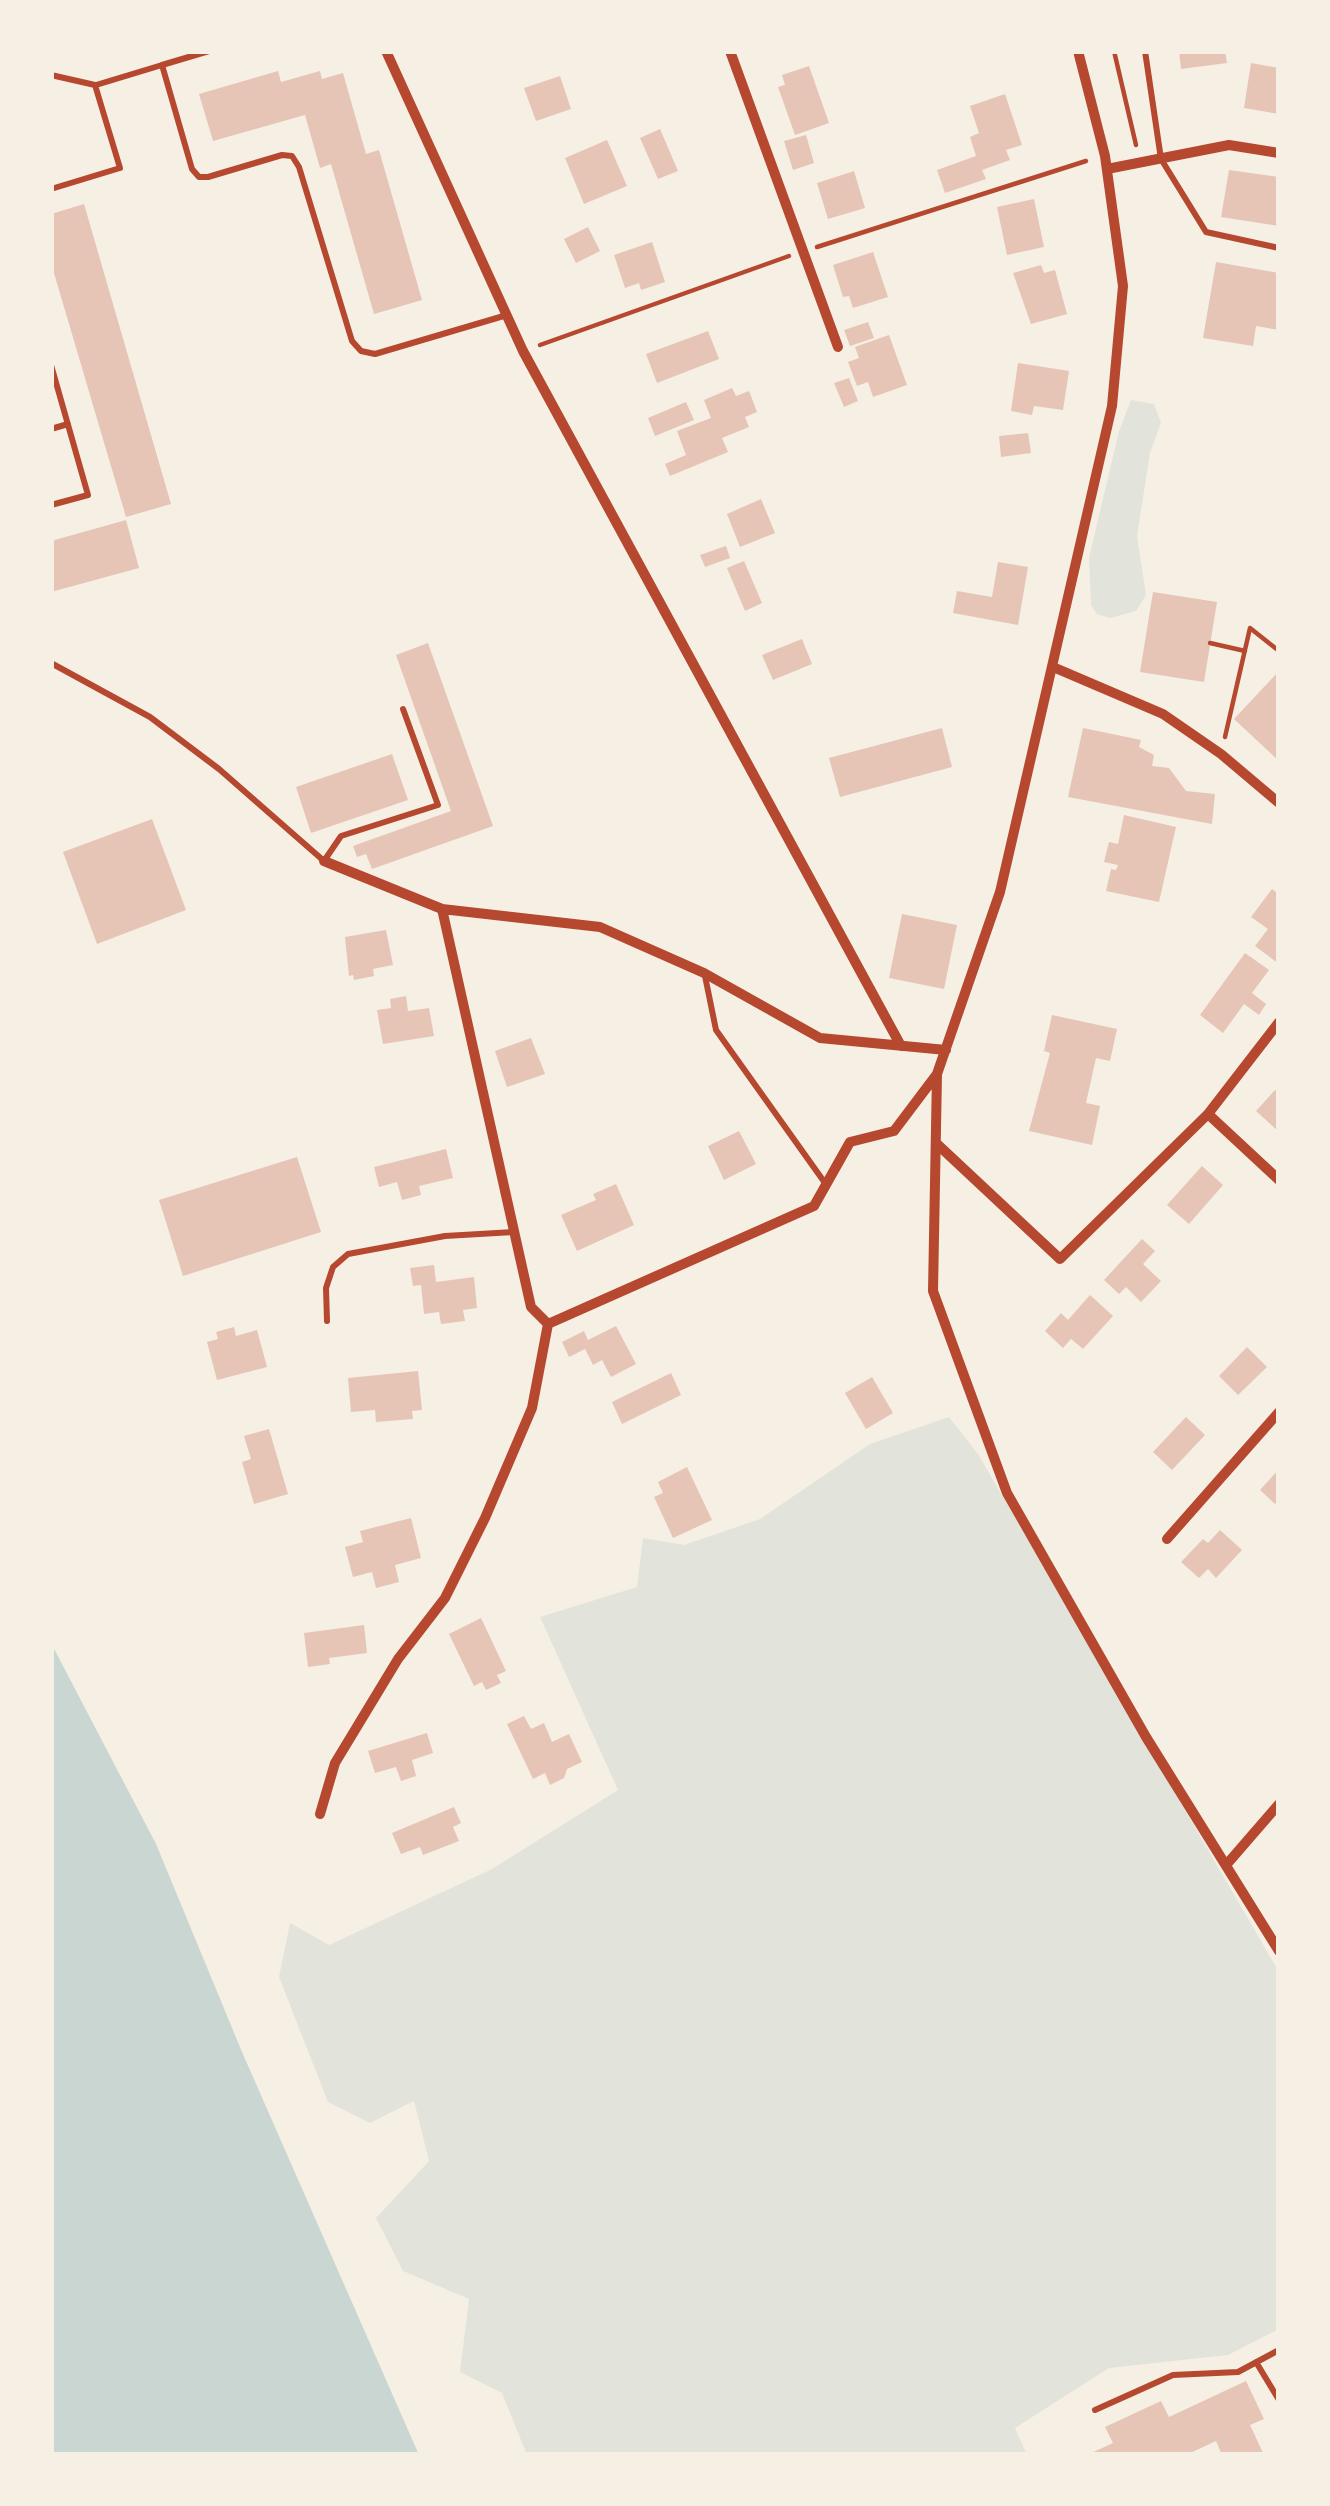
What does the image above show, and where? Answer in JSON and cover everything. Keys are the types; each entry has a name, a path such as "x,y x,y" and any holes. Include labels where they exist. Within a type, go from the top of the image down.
{"street":[{"path":"386,51 523,351 901,1046"},
{"path":"730,51 838,346"},
{"path":"1078,51 1106,162 1124,286 1112,406 1000,892 938,1074 933,1291 1006,1493 1146,1737 1279,1952"},
{"path":"1106,162 1141,162 1229,145 1279,154"},
{"path":"1053,668 1163,713 1279,803"},
{"path":"325,861 442,909 600,927 704,973 820,1039 946,1050"},
{"path":"442,909 531,1307 548,1324"},
{"path":"936,1143 1060,1259 1208,1114 1279,1022"},
{"path":"548,1324 814,1206 850,1142 894,1131 938,1074"},
{"path":"1208,1114 1279,1180"},
{"path":"320,1814 335,1763 398,1659 445,1598 485,1518 532,1408 548,1324"},
{"path":"1167,1539 1279,1412"},
{"path":"1227,1864 1279,1804"}],"lane":[{"path":"51,75 95,85 209,51"},
{"path":"1145,51 1161,159 1206,232 1279,248"},
{"path":"162,65 192,169 199,178 292,156 352,341 361,351 376,354 507,315"},
{"path":"51,189 120,168 95,85"},
{"path":"51,364 88,495 51,505"},
{"path":"51,429 68,424"},
{"path":"51,663 150,717 219,769 325,861 341,836 438,805 403,709"},
{"path":"704,973 716,1030 825,1183"},
{"path":"327,1321 326,1288 333,1268 348,1254 445,1236 514,1232"},
{"path":"1095,2410 1173,2375 1238,2372 1279,2350"},
{"path":"1256,2362 1279,2401"}],"path":[{"path":"1114,51 1141,162"},
{"path":"523,351 803,251 1106,162 1137,146"},
{"path":"1221,754 1250,628 1279,651"},
{"path":"1210,643 1245,651"}],"shaded area":[{"path":"1131,400 1154,404 1161,423 1150,453 1137,536 1146,595 1136,611 1110,618 1097,614 1091,605 1089,558 1119,431"},
{"path":"949,1417 978,1454 1279,1972 1279,2329 1228,2355 1109,2368 1015,2428 1027,2455 527,2455 502,2393 460,2372 469,2299 403,2271 376,2218 429,2161 414,2101 370,2123 328,2102 279,1977 290,1923 329,1945 492,1869 618,1790 540,1617 637,1587 643,1538 684,1545 760,1519 870,1444"},
{"path":"51,1643 156,1844 419,2455 51,2455"}],"building":[{"path":"1179,51 1225,51 1227,63 1181,69"},
{"path":"1251,63 1279,68 1279,114 1244,108"},
{"path":"809,66 829,123 795,135 778,87 785,85 782,75"},
{"path":"278,71 281,82 320,71 322,79 343,73 366,154 379,150 422,300 374,314 331,164 320,168 305,115 213,141 199,94"},
{"path":"560,76 571,109 536,121 524,88"},
{"path":"1005,94 1022,145 1006,150 1010,160 982,170 986,179 945,193 937,170 976,156 970,137 979,133 970,106"},
{"path":"660,129 678,171 658,179 640,138"},
{"path":"806,135 814,163 793,170 784,141"},
{"path":"607,140 627,186 584,204 565,158"},
{"path":"1229,170 1279,177 1279,226 1221,217"},
{"path":"854,171 865,208 828,219 817,183"},
{"path":"1034,199 1044,247 1007,255 997,207"},
{"path":"84,204 171,504 126,517 51,263 51,214"},
{"path":"588,227 600,251 576,263 564,239"},
{"path":"652,242 665,282 641,290 639,283 625,288 614,255"},
{"path":"873,252 888,297 853,308 849,296 843,297 833,265"},
{"path":"1216,262 1279,273 1279,330 1256,326 1253,346 1203,338"},
{"path":"1041,265 1044,273 1055,270 1067,314 1031,324 1013,273"},
{"path":"868,322 874,338 850,346 844,330"},
{"path":"708,331 719,359 657,383 646,354"},
{"path":"889,335 907,385 873,397 868,382 857,386 848,362 859,358 855,347"},
{"path":"1018,363 1069,371 1063,410 1034,406 1032,415 1011,411"},
{"path":"849,378 858,401 844,407 834,383"},
{"path":"732,388 736,396 749,391 757,412 745,417 749,427 722,438 728,452 670,476 665,464 686,455 677,431 711,418 704,400"},
{"path":"686,402 694,420 655,436 648,418"},
{"path":"1028,433 1031,453 1001,457 999,436"},
{"path":"761,499 775,533 740,547 727,514"},
{"path":"126,520 139,568 51,592 51,541"},
{"path":"726,546 730,558 705,567 700,555"},
{"path":"744,561 762,603 745,611 727,568"},
{"path":"998,562 1028,567 1018,625 953,613 957,591 992,597"},
{"path":"1153,592 1217,602 1204,682 1140,672"},
{"path":"802,639 812,664 773,680 762,655"},
{"path":"428,643 493,826 372,869 366,854 357,857 353,846 451,811 396,655"},
{"path":"1279,671 1279,761 1234,719"},
{"path":"942,728 952,767 840,797 829,758"},
{"path":"1083,728 1141,740 1139,747 1154,755 1152,766 1169,768 1186,791 1215,794 1212,824 1068,797"},
{"path":"392,754 408,800 311,833 296,787"},
{"path":"1124,815 1176,827 1159,902 1106,891 1111,869 1118,865 1104,862 1109,842 1118,844"},
{"path":"152,819 186,910 97,944 63,852"},
{"path":"1272,889 1279,894 1279,964 1255,946 1268,929 1251,917"},
{"path":"902,914 957,925 944,989 889,978"},
{"path":"386,930 393,965 354,980 349,976 345,937"},
{"path":"1245,953 1269,970 1252,993 1266,1004 1259,1015 1244,1004 1223,1033 1200,1015"},
{"path":"406,996 408,1011 429,1008 434,1036 383,1044 377,1010 391,1008 390,999"},
{"path":"1052,1015 1117,1029 1110,1061 1096,1058 1086,1103 1100,1106 1092,1145 1029,1131 1050,1053 1044,1051"},
{"path":"531,1038 545,1074 507,1087 495,1051"},
{"path":"1275,1090 1279,1094 1279,1132 1256,1111"},
{"path":"739,1131 756,1164 724,1180 708,1146"},
{"path":"446,1149 453,1178 419,1186 421,1195 402,1200 397,1182 379,1187 374,1167"},
{"path":"297,1157 321,1232 183,1276 159,1200"},
{"path":"1202,1166 1223,1185 1189,1224 1167,1205"},
{"path":"616,1184 634,1225 577,1251 561,1215 596,1200 593,1194"},
{"path":"1142,1239 1155,1251 1143,1264 1161,1281 1141,1302 1126,1287 1119,1294 1104,1280"},
{"path":"434,1265 436,1282 474,1277 477,1308 463,1310 465,1321 441,1324 439,1312 424,1314 421,1285 413,1286 410,1268"},
{"path":"1090,1295 1113,1316 1083,1349 1071,1339 1063,1348 1045,1331 1061,1313 1068,1320"},
{"path":"616,1326 636,1364 611,1377 602,1360 593,1365 585,1349 569,1357 562,1342 584,1331 588,1340"},
{"path":"234,1327 236,1336 257,1330 267,1367 217,1380 207,1342 218,1339 216,1332"},
{"path":"1247,1347 1267,1367 1238,1395 1219,1376"},
{"path":"418,1371 422,1410 412,1411 413,1419 376,1422 375,1410 351,1412 348,1378"},
{"path":"671,1373 681,1395 622,1424 612,1402"},
{"path":"872,1377 893,1413 866,1429 845,1393"},
{"path":"1186,1417 1205,1435 1172,1470 1153,1452"},
{"path":"269,1429 288,1494 254,1504 242,1462 251,1459 244,1436"},
{"path":"687,1467 712,1520 673,1538 654,1497 663,1493 658,1482"},
{"path":"1279,1469 1279,1499 1275,1504 1260,1490"},
{"path":"411,1518 421,1558 395,1565 399,1582 376,1588 372,1572 353,1577 345,1547 363,1542 360,1531"},
{"path":"1220,1530 1242,1550 1216,1578 1208,1569 1199,1578 1181,1562 1203,1539 1208,1543"},
{"path":"481,1618 506,1671 497,1675 501,1683 486,1690 482,1682 474,1686 449,1634"},
{"path":"364,1625 367,1653 329,1658 330,1664 308,1667 304,1633"},
{"path":"524,1716 531,1729 544,1723 552,1742 569,1734 582,1762 550,1785 545,1773 533,1779 507,1724"},
{"path":"427,1733 433,1753 412,1760 416,1776 401,1781 396,1767 375,1773 368,1751"},
{"path":"454,1807 461,1823 453,1827 459,1841 423,1855 420,1847 401,1854 392,1833"},
{"path":"1246,2381 1264,2419 1250,2425 1264,2455 1222,2455 1216,2441 1186,2455 1087,2455 1113,2443 1105,2427 1161,2401 1169,2417"}]}
